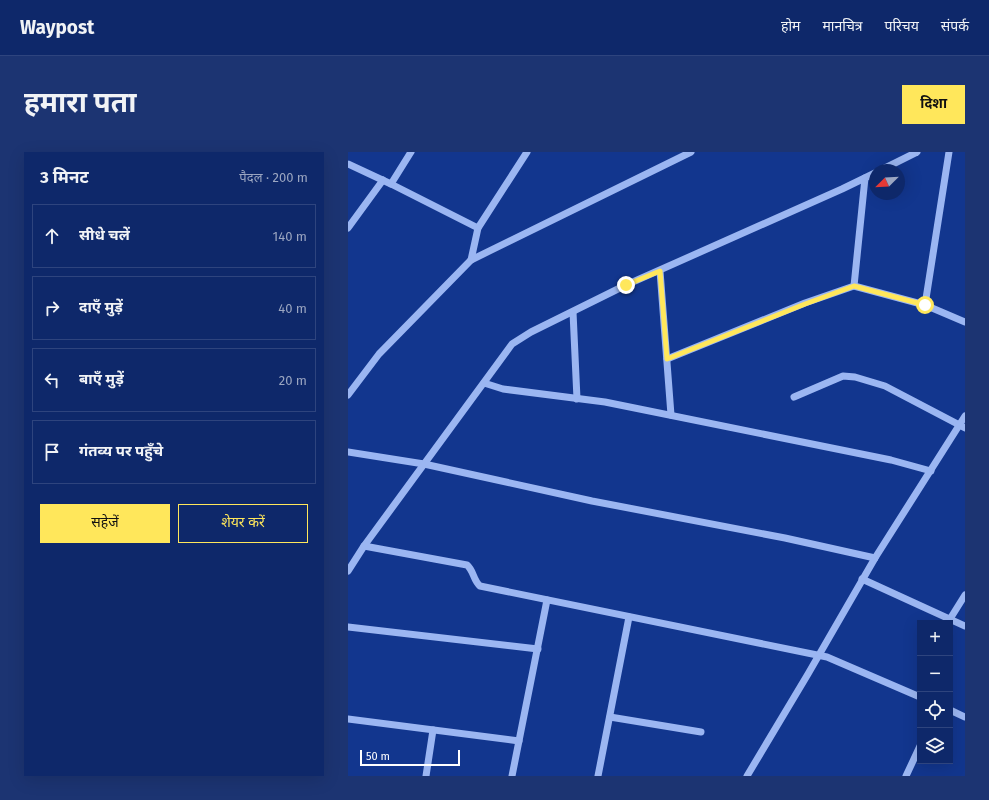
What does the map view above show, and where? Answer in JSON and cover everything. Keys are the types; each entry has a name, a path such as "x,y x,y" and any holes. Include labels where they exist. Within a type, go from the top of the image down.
{"street":[{"path":"391,184 411,152"},
{"path":"472,260 478,228 527,152"},
{"path":"348,395 380,354 472,260 691,152"},
{"path":"893,164 917,152"},
{"path":"925,305 949,152"},
{"path":"348,164 478,228"},
{"path":"348,571 364,546 512,344 531,332 572,312 869,176"},
{"path":"854,286 865,178"},
{"path":"348,228 383,180"},
{"path":"660,271 671,415"},
{"path":"667,359 854,286 925,305 965,322"},
{"path":"572,312 577,399"},
{"path":"794,397 843,376 855,377 885,386 962,427"},
{"path":"484,383 503,389 605,402 891,460 931,471"},
{"path":"747,776 862,579 931,471 962,427 965,416"},
{"path":"348,452 424,464 592,501 785,538 875,558"},
{"path":"364,546 467,565 470,568 476,583 480,586 827,657 917,696"},
{"path":"862,579 965,626"},
{"path":"950,619 965,595"},
{"path":"512,776 547,600"},
{"path":"598,776 629,617"},
{"path":"348,627 538,649"},
{"path":"953,711 965,717"},
{"path":"610,717 701,732"},
{"path":"348,719 519,741"},
{"path":"426,776 433,730"},
{"path":"906,776 917,752"}],"route":[{"path":"626,285 660,271 667,359 854,286 925,305"}]}
